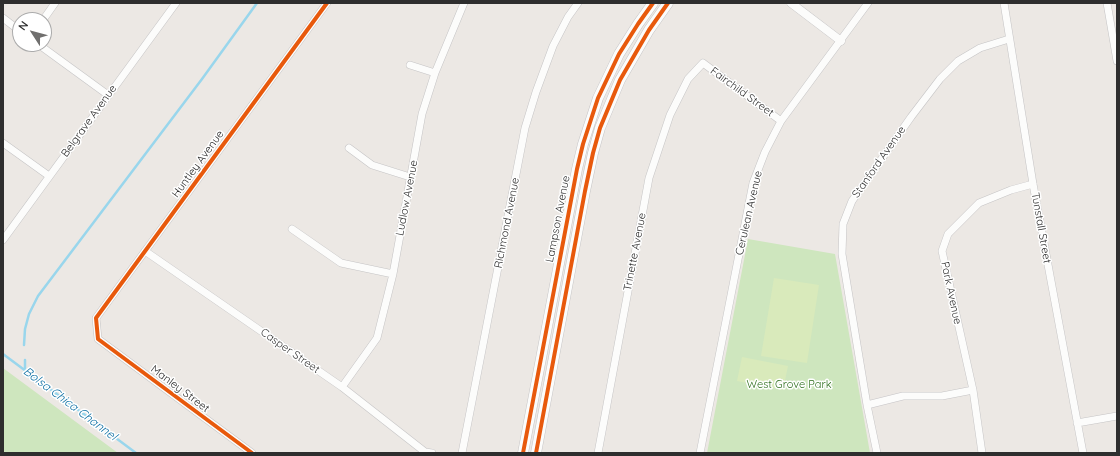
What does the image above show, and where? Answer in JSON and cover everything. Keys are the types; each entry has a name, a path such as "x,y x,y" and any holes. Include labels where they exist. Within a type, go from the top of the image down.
{"main road":[{"name":"Lampson Avenue","path":"523,453 575,176 583,144 598,98 619,54 653,3"},
{"name":"Lampson Avenue","path":"536,453 585,191 600,128 620,80 649,30 668,3"}],"street":[{"path":"49,12 55,3"},
{"name":"Belgrave Avenue","path":"3,240 176,3"},
{"name":"Huntley Avenue","path":"98,340 96,318 327,3"},
{"name":"Ludlow Avenue","path":"342,387 376,338 393,274 422,114 435,73 464,3"},
{"name":"Richmond Avenue","path":"462,453 525,128 536,92 553,46 568,17 578,3"},
{"path":"791,3 841,41"},
{"name":"Cerulean Avenue","path":"700,453 753,183 765,152 782,121 868,3"},
{"name":"Tunstall Street","path":"1004,3 1033,184 1083,453"},
{"path":"1107,3 1117,61"},
{"path":"3,18 12,25"},
{"name":"Stanford Avenue","path":"877,453 867,405 842,254 843,224 852,201 911,117 940,79 958,61 980,48 1009,39"},
{"path":"49,52 108,95"},
{"name":"Fairchild Street","path":"703,63 782,121"},
{"name":"Trinette Avenue","path":"598,453 649,178 670,115 688,79 703,63"},
{"path":"410,65 435,73"},
{"path":"3,143 49,176"},
{"path":"348,148 372,165 410,177"},
{"name":"Park Avenue","path":"982,453 973,390 942,251 948,234 979,203 1011,190 1033,184"},
{"path":"292,230 341,263 393,274"},
{"name":"Casper Street","path":"145,251 342,387 425,452 432,453"},
{"name":"Manley Street","path":"98,340 252,453"},
{"path":"867,405 903,396 942,396 973,390"},
{"path":"1077,423 1117,416"}],"green space":[{"name":"West Grove Park","path":"748,239 835,254 870,453 707,453"},
{"path":"774,278 819,285 807,363 761,356"},
{"path":"742,357 788,366 783,390 737,381"},
{"path":"3,368 118,453 3,453"}],"waterway":[{"path":"24,345 25,329 29,314 38,296 202,79 257,3"},
{"name":"Bolsa Chica Channel","path":"3,354 136,453"},
{"path":"25,360 25,370"}],"cycle path":[{"path":"252,453 98,339 96,318 327,3"},
{"path":"523,453 583,144 598,98 619,54 653,3"},
{"path":"536,453 585,191 600,128 620,80 649,30 668,3"}]}
